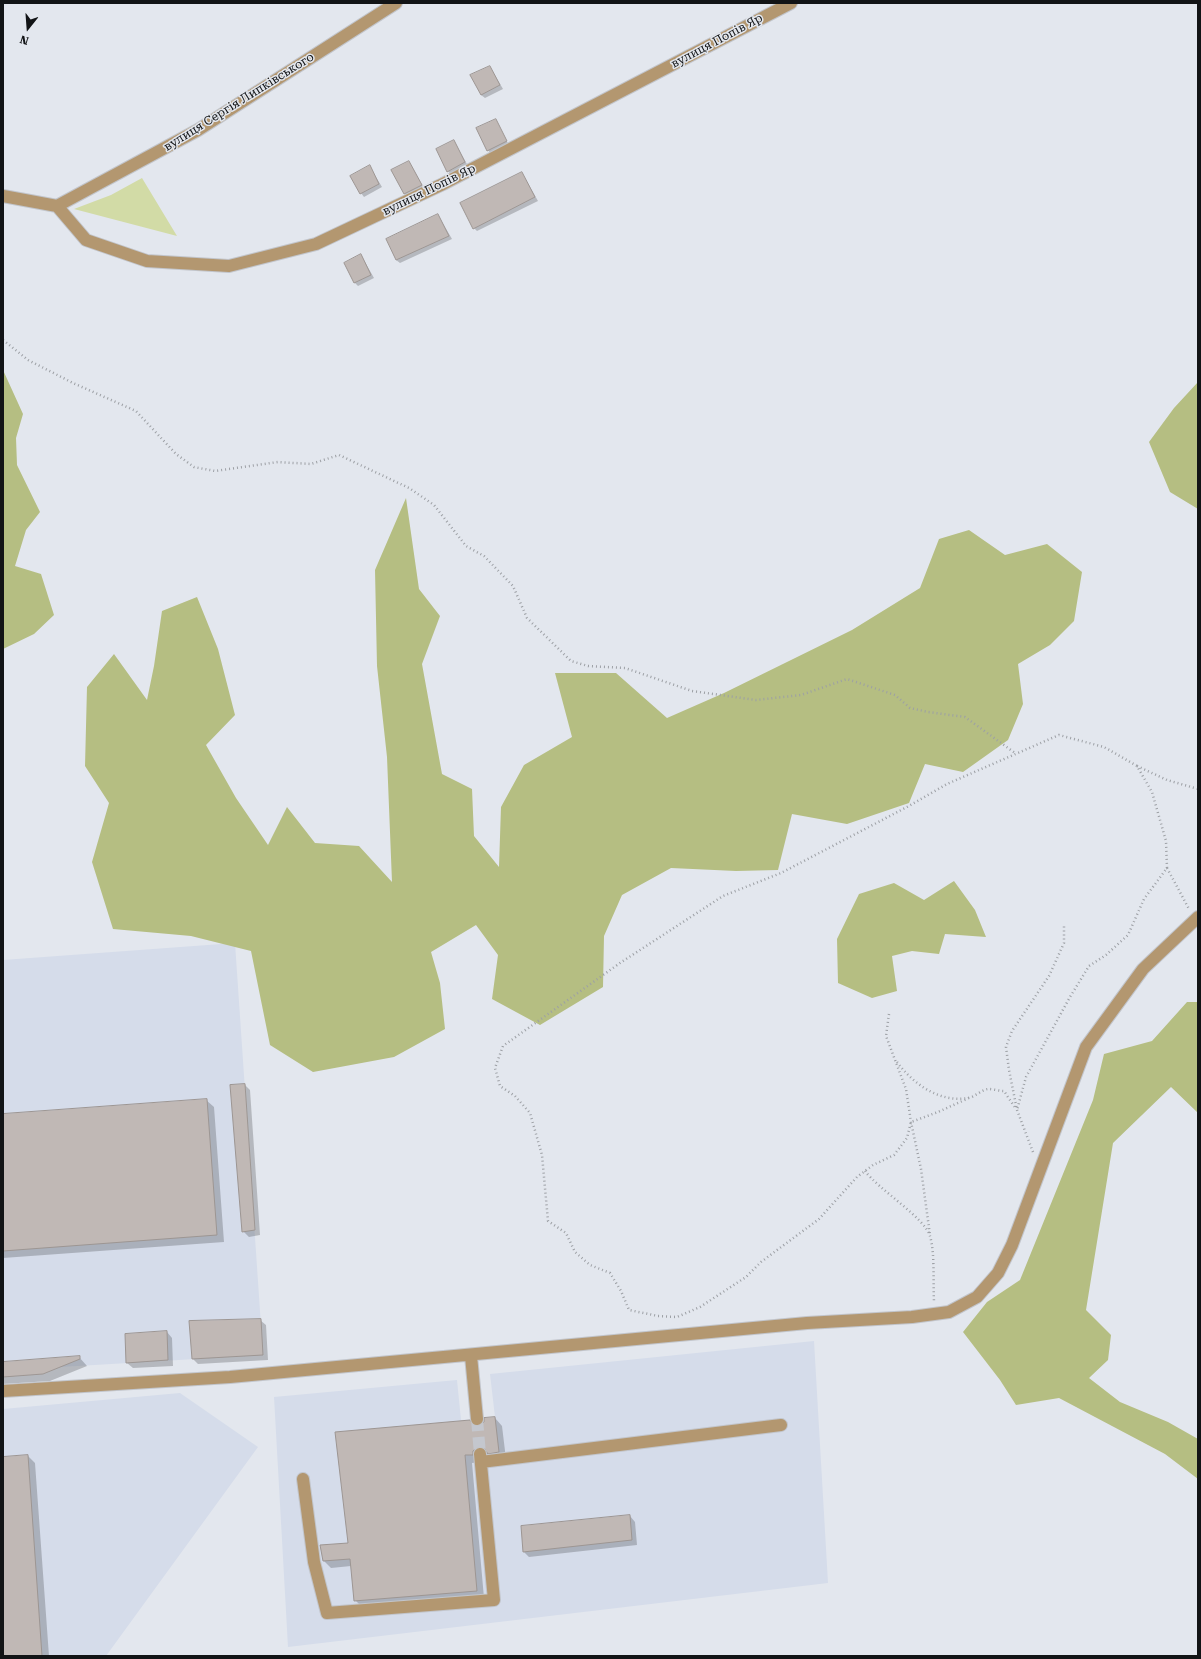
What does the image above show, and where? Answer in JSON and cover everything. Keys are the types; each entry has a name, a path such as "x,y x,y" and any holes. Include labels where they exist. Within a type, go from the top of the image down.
{"street":[{"name":"вулиця Сергія Липківського","path":"57,206 198,130 396,3"},
{"name":"вулиця Попів Яр","path":"57,206 86,240 147,261 229,266 316,244 443,184 791,3"},
{"path":"3,196 57,206"},
{"path":"3,1391 230,1377 471,1356 807,1323 949,1312 976,1297 998,1273 1012,1245 1086,1046 1143,969 1196,919"},
{"path":"471,1356 477,1419"},
{"path":"303,1479 314,1562 327,1613 494,1600 481,1458 781,1425"}],"path":[{"path":"3,340 28,360 73,383 136,412 148,422 176,454 194,467 215,471 278,462 311,464 339,455 409,488 434,505 466,546 484,556 513,586 527,618 571,660 588,666 626,668 692,691 756,700 801,695 847,679 895,695 910,708 964,717 1015,753"},
{"path":"911,1122 907,1138 894,1155 857,1177 819,1219 761,1262 746,1276 700,1307 677,1317 658,1316 630,1310 622,1291 610,1273 590,1265 575,1252 566,1233 548,1221 542,1155 530,1113 515,1096 500,1086 495,1068 503,1046 620,963 723,896 781,873 907,808 947,784 1059,735 1080,739 1104,747 1137,766 1167,780 1198,789"},
{"path":"1137,766 1154,799 1166,841 1167,868 1196,919"},
{"path":"1017,1110 1026,1077 1070,996 1089,966 1106,955 1128,934 1144,899 1167,868"},
{"path":"1038,1174 1035,1156 1017,1110 1006,1047 1012,1031 1049,976 1064,943 1064,924"},
{"path":"889,1014 886,1036 906,1089 921,1169 930,1235 935,1314"},
{"path":"894,1059 907,1076 926,1090 948,1097 969,1098"},
{"path":"911,1122 938,1112 988,1089 1004,1091 1017,1110"},
{"path":"865,1171 872,1180 915,1216 930,1235"}],"shaded area":[{"path":"235,943 263,1355 61,1367 3,1377 3,960"},
{"path":"814,1341 828,1583 288,1647 274,1397 457,1380 461,1420 477,1419 495,1417 490,1374"},
{"path":"180,1393 258,1447 106,1656 3,1656 3,1409"}],"green space":[{"path":"142,178 177,236 74,209 111,195"},
{"path":"3,370 23,414 16,438 17,465 40,512 26,530 15,566 41,574 54,615 34,634 3,649"},
{"path":"1198,382 1198,509 1170,492 1149,442 1174,408"},
{"path":"406,498 419,589 440,616 422,664 442,774 472,789 474,836 499,867 501,807 524,765 572,737 555,673 616,673 667,718 724,693 852,630 920,588 939,539 969,530 1005,555 1047,544 1082,572 1074,621 1050,645 1018,664 1023,704 1008,740 963,772 925,764 909,803 847,824 792,814 778,870 736,871 671,868 622,895 604,936 603,987 540,1025 492,999 498,955 476,925 431,952 440,983 445,1029 394,1057 313,1072 270,1045 251,951 191,936 113,929 92,862 109,803 85,766 87,687 114,654 147,700 154,666 162,611 197,597 218,649 235,715 206,745 236,798 268,845 287,807 315,843 359,846 392,882 387,757 377,666 375,570"},
{"path":"954,881 975,910 986,937 945,934 939,954 912,951 892,956 897,991 872,998 838,983 837,939 859,894 894,883 924,900"},
{"path":"1187,1002 1198,1002 1198,1113 1171,1087 1113,1143 1086,1310 1111,1335 1108,1360 1089,1378 1120,1402 1168,1422 1198,1439 1198,1479 1165,1454 1059,1398 1016,1405 1000,1380 963,1332 987,1302 1020,1280 1093,1100 1104,1054 1152,1041"}],"building":[{"path":"490,66 500,85 481,95 470,75"},
{"path":"496,119 507,141 487,151 476,128"},
{"path":"454,140 465,162 447,172 436,149"},
{"path":"409,161 422,185 404,194 391,170"},
{"path":"370,165 379,184 360,194 350,176"},
{"path":"522,172 535,197 473,229 460,203"},
{"path":"438,214 449,236 396,260 386,239"},
{"path":"361,254 371,275 354,283 344,263"},
{"path":"245,1084 255,1230 242,1232 230,1085"},
{"path":"207,1099 217,1235 3,1251 3,1114"},
{"path":"261,1319 263,1355 192,1359 189,1321"},
{"path":"167,1331 168,1360 126,1363 125,1334"},
{"path":"80,1356 80,1359 43,1374 3,1377 3,1362"},
{"path":"495,1417 499,1452 488,1454 483,1447 479,1447 473,1451 473,1455 465,1455 477,1591 354,1601 350,1559 323,1561 320,1545 348,1543 335,1432 470,1420 474,1426 478,1426 484,1422 484,1418"},
{"path":"28,1455 42,1656 3,1656 3,1457"},
{"path":"630,1515 632,1540 523,1552 521,1526"}],"tunnel":[{"path":"477,1419 480,1454"}]}
